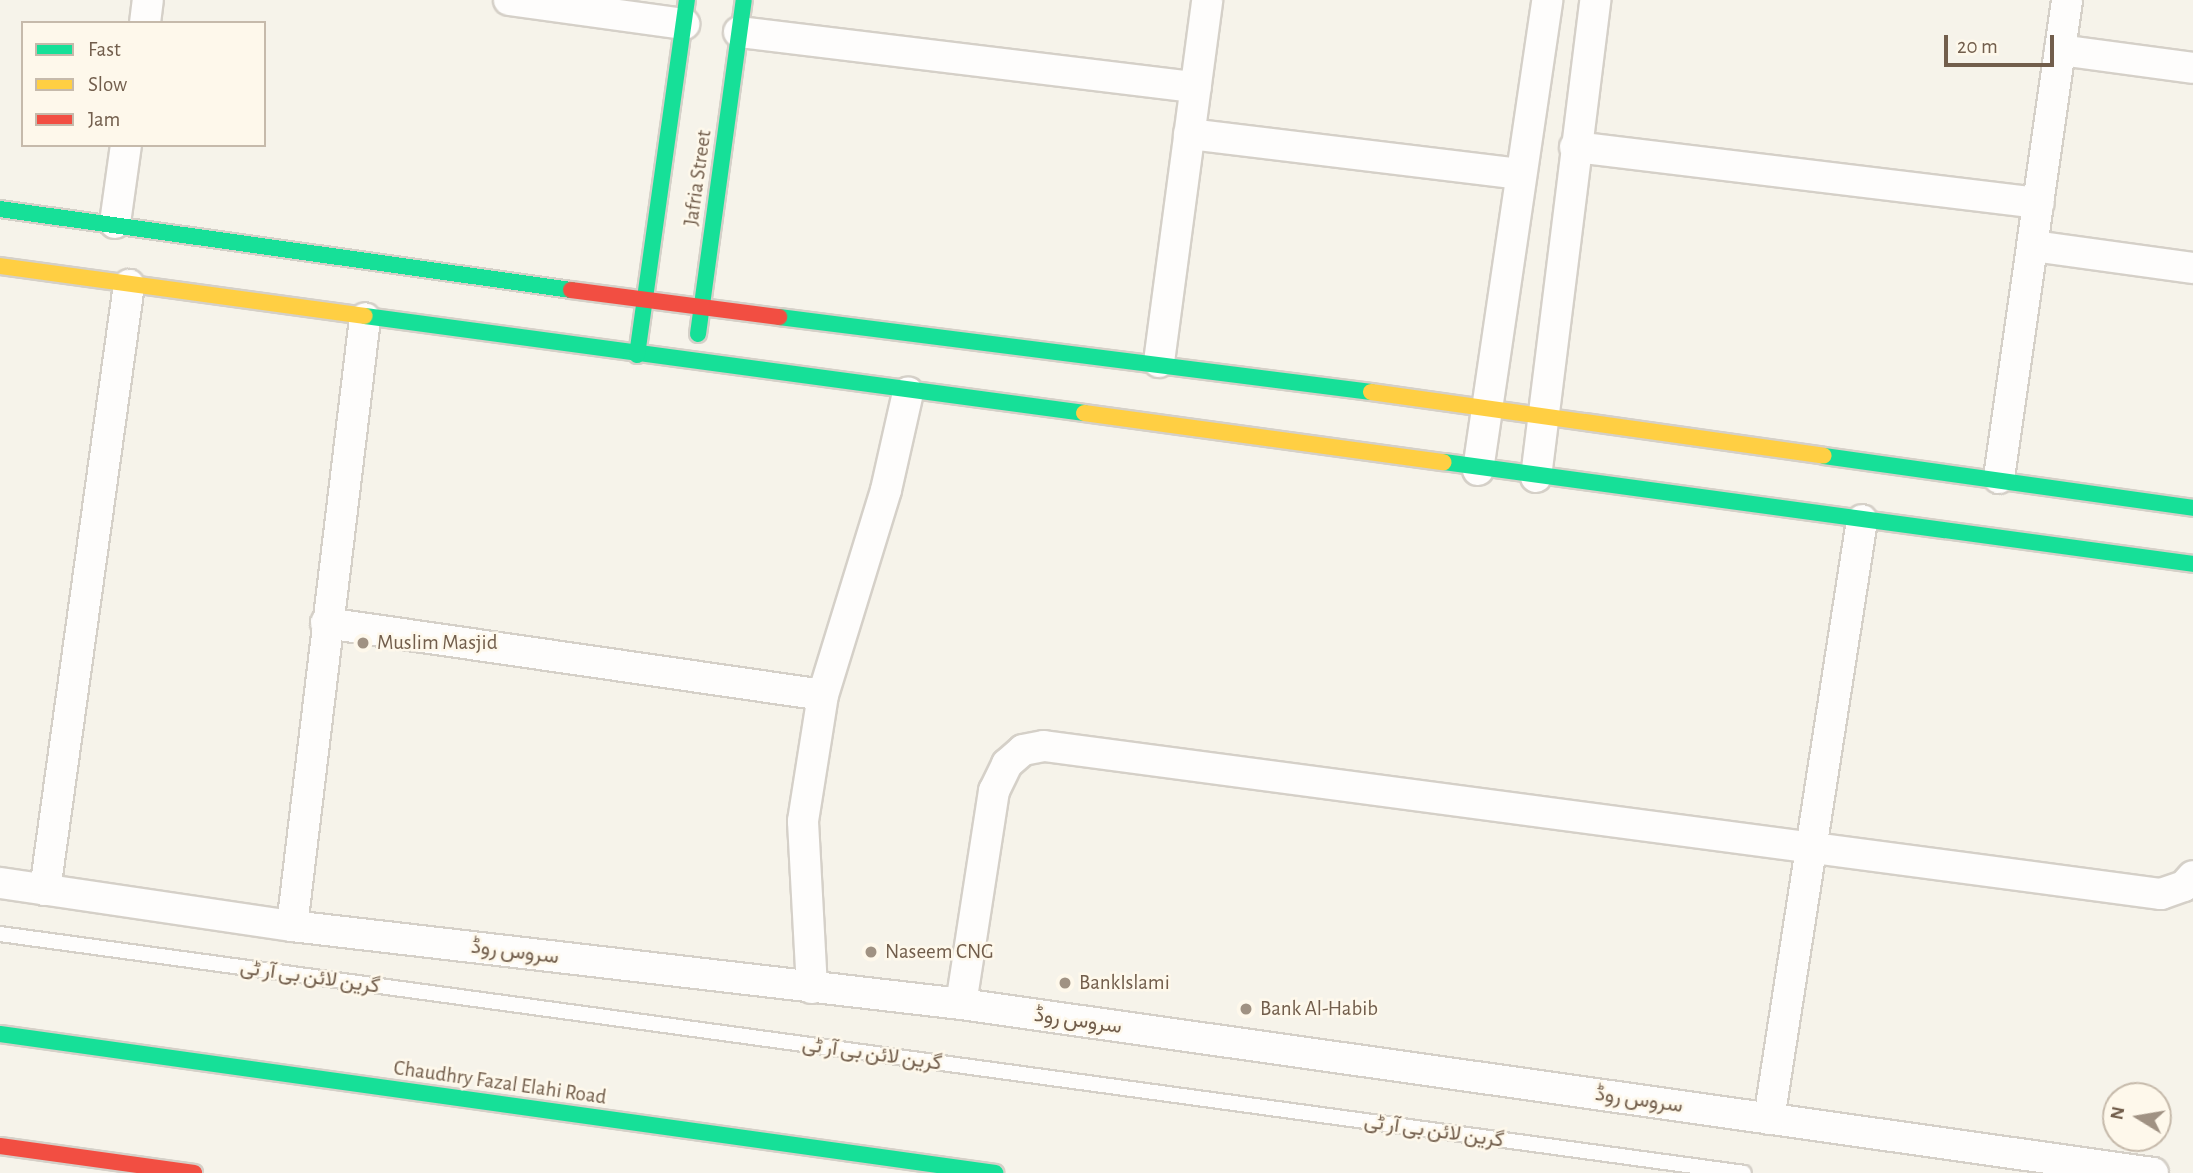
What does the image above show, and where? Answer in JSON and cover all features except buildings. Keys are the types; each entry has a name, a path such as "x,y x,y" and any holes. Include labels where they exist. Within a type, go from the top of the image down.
{"street":[{"path":"145,21 148,0"},
{"path":"509,0 685,12"},
{"name":"Jafria Street","path":"695,362 744,0"},
{"path":"1159,362 1207,0"},
{"path":"1478,470 1519,174 1547,0"},
{"path":"1536,477 1595,0"},
{"path":"1998,478 2060,50 2059,1"},
{"name":"Jafria Street","path":"637,355 685,12"},
{"path":"739,32 1196,87"},
{"path":"2060,50 2193,68"},
{"path":"1189,134 1519,174"},
{"path":"115,223 127,147"},
{"path":"1575,147 2039,203"},
{"path":"0,209 115,223 701,308 1159,362 1856,464 1998,478 2193,508"},
{"path":"2033,246 2193,268"},
{"path":"0,266 1478,470 2193,564"},
{"path":"45,890 130,285"},
{"path":"292,926 326,623 365,318"},
{"path":"812,988 803,821 823,695 886,490 908,392"},
{"path":"1769,1119 1861,520"},
{"path":"326,623 823,695"},
{"path":"961,1004 994,791 1007,764 1023,750 1044,746 2161,894 2184,886 2193,876"},
{"name":"سروس روڈ","path":"0,883 292,926 961,1004 2153,1173"},
{"name":"Chaudhry Fazal Elahi Road","path":"0,1034 995,1173"},
{"path":"0,1146 194,1173"}],"lane":[{"name":"گرین لائن بی آر ٹی","path":"0,934 1744,1173"}],"traffic: fast":[{"path":"637,355 687,0"},
{"path":"698,334 744,0"},
{"path":"0,209 571,290"},
{"path":"365,316 1084,413"},
{"path":"779,317 1371,392"},
{"path":"1824,456 2193,508"},
{"path":"1444,462 2193,564"},
{"path":"0,1034 995,1173"}],"traffic: slow":[{"path":"0,266 365,316"},
{"path":"1371,392 1824,456"},
{"path":"1084,413 1444,462"}],"traffic: jam":[{"path":"571,290 779,317"},
{"path":"0,1146 194,1173"}],"place":[{"name":"Muslim Masjid","path":"363,643"},
{"name":"Naseem CNG","path":"871,952"},
{"name":"BankIslami","path":"1065,983"},
{"name":"Bank Al-Habib","path":"1246,1009"}]}
